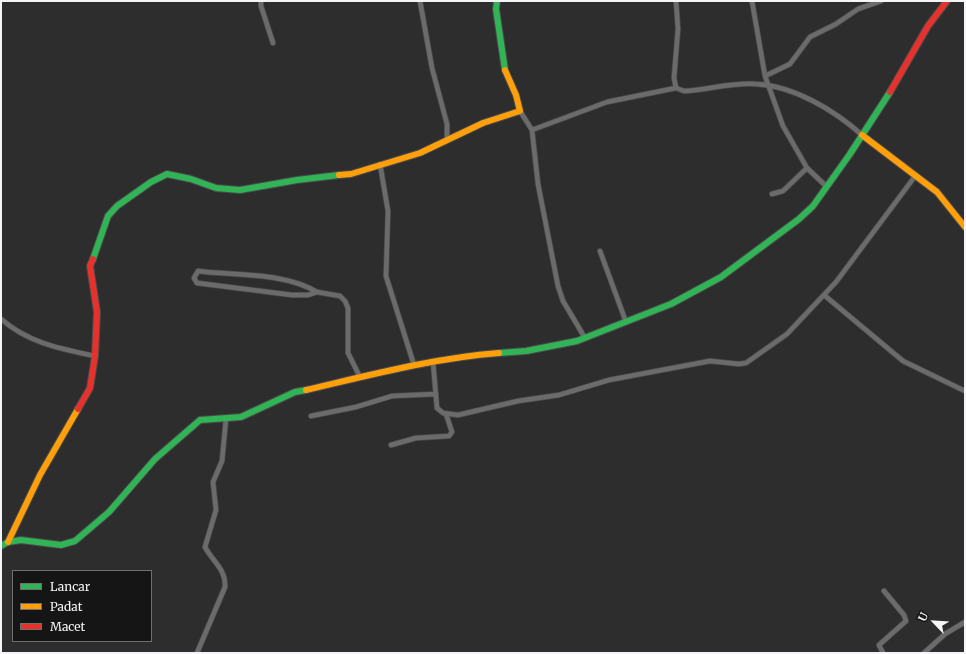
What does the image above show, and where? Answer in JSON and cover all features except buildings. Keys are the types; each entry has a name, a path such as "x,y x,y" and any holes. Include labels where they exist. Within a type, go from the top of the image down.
{"street":[{"path":"261,1 261,6 273,43"},
{"path":"420,1 432,68 447,124 447,140"},
{"path":"497,1 496,9 504,66 516,95 520,111 532,130 538,184 558,286 563,300 585,338"},
{"path":"676,1 678,34 674,78 676,88"},
{"path":"752,1 764,76 788,137 807,168 827,187"},
{"path":"764,76 790,64 810,37 836,24 858,9 881,1"},
{"path":"1,546 8,542 29,540 61,545 75,541 109,512 155,459 193,424 200,420 226,419 246,416 295,392 414,364 473,355 526,351 585,338 671,304 733,270 762,245 799,219 813,206 862,135 904,69 928,26 947,1"},
{"path":"532,130 607,102 676,88 684,91 753,84 768,85 799,95 818,104 848,123 937,192 965,227"},
{"path":"8,542 40,475 90,388 95,356 96,312 90,266 108,216 117,206 141,188 167,174 191,178 216,188 240,190 297,180 339,176 420,153 483,124 520,111"},
{"path":"380,164 388,211 386,276 414,364"},
{"path":"772,194 783,191 807,168"},
{"path":"433,362 437,408 446,414 458,415 518,401 559,395 609,380 710,361 743,364 784,336 824,295 848,267 916,175"},
{"path":"600,251 626,322"},
{"path":"317,292 308,295 292,295 221,287 197,283 194,278 198,271 277,278 294,281 317,292 340,296 345,301 349,312 348,350 360,377"},
{"path":"824,295 903,361 965,391"},
{"path":"1,319 16,331 48,346 95,356"},
{"path":"311,416 356,407 392,396 436,394"},
{"path":"391,444 416,438 449,436 452,432 446,414"},
{"path":"197,653 225,587 226,578 222,570 205,548 216,510 214,482 222,461 226,419"},
{"path":"883,653 879,645 906,621 904,615 884,591"},
{"path":"924,653 945,634 965,622"}],"traffic: fast":[{"path":"497,1 496,9 505,70"},
{"path":"499,353 526,351 577,341 671,304 721,277 799,219 813,206 850,154 890,92"},
{"path":"93,259 108,216 117,206 151,182 167,174 191,179 216,188 240,190 297,180 339,175"},
{"path":"1,546 8,542 21,540 61,545 75,541 109,512 155,459 200,420 241,417 295,392 306,390"}],"traffic: slow":[{"path":"339,175 351,174 420,153 483,123 520,111 516,95 505,70"},
{"path":"862,135 937,192 965,227"},
{"path":"306,390 426,363 475,355 499,353"},
{"path":"8,542 40,475 78,409"}],"traffic: jam":[{"path":"890,92 928,26 947,1"},
{"path":"78,409 90,388 95,356 97,312 90,266 93,259"}]}
